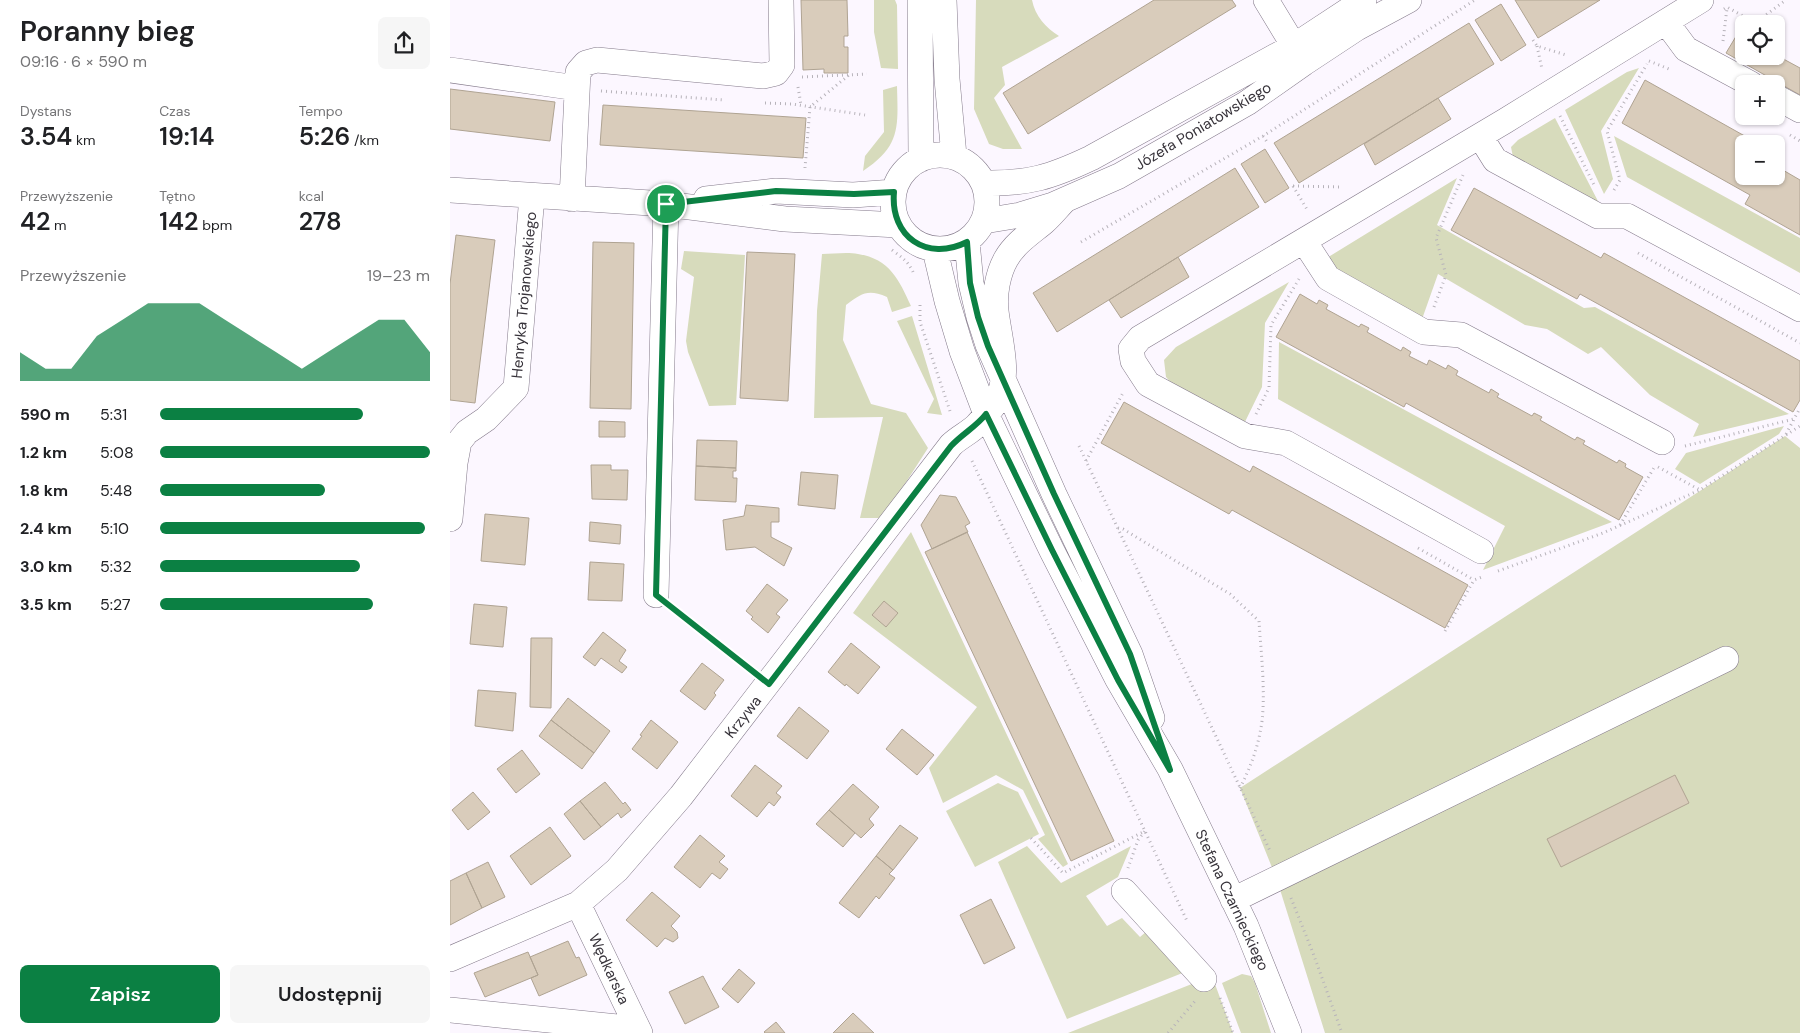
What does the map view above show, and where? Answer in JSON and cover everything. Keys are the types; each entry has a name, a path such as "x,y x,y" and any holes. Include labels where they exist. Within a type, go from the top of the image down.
{"street":[{"path":"572,199 578,72 586,63 597,60 763,76 776,73 782,65 781,0"},
{"path":"920,0 921,159"},
{"path":"944,0 948,86 954,156"},
{"path":"1266,0 1299,54"},
{"name":"Józefa Poniatowskiego","path":"984,222 1020,215 1065,200 1099,186 1174,146 1246,103 1299,54 1364,0"},
{"name":"Józefa Poniatowskiego","path":"984,183 1009,184 1029,182 1074,166 1181,110 1357,28 1409,0"},
{"path":"1481,551 1286,442 1245,436 1148,384 1134,361 1132,349 1140,338 1304,241 1485,143 1666,22 1710,6"},
{"path":"1666,22 1686,49 1735,75"},
{"path":"450,70 577,94"},
{"path":"1785,102 1800,110"},
{"path":"1485,143 1496,160 1601,211 1627,216 1800,309"},
{"path":"931,155 954,156 966,162 977,172 984,183 988,196 988,209 984,222 977,233 967,242 946,250 935,250 920,246 907,237 898,225 894,214 894,192 899,178 908,167 931,155"},
{"path":"450,190 666,204 785,219 898,225"},
{"path":"666,204 776,191 854,194 894,192"},
{"name":"Henryka Trojanowskiego","path":"450,519 459,442 467,432 486,420 516,388 532,196"},
{"path":"1004,383 1001,339 995,309 999,277 1006,259 1018,243 1046,220 1065,200"},
{"path":"656,595 666,204"},
{"path":"1304,241 1328,278 1424,332 1461,335 1662,442"},
{"name":"Stefana Czarnieckiego","path":"967,242 970,283 978,317 988,346 1054,494 1130,654 1170,770"},
{"name":"Stefana Czarnieckiego","path":"935,250 947,301 962,351 986,414 1113,671 1170,770 1250,934 1288,1033"},
{"name":"Krzywa","path":"450,959 578,904 617,870 675,804 951,446 960,436 977,425 997,401 1004,383"},
{"path":"1233,900 1726,659"},
{"path":"1124,891 1211,986"},
{"name":"Wędkarska","path":"578,904 639,1031"},
{"path":"450,1010 639,1031"}],"path":[{"path":"1081,242 1264,136 1475,0"},
{"path":"1710,6 1727,7 1755,23 1786,0"},
{"path":"1722,68 1727,7"},
{"path":"1601,211 1620,180 1607,131 1648,61"},
{"path":"1640,62 1648,61 1675,72"},
{"path":"796,77 867,74"},
{"path":"804,174 810,107 849,75"},
{"path":"798,87 801,106"},
{"path":"577,94 600,91 734,100"},
{"path":"761,102 865,115"},
{"path":"1556,109 1601,211"},
{"path":"1264,136 1267,142"},
{"path":"1424,332 1446,275 1436,238 1467,168 1485,143"},
{"path":"884,245 910,264 914,275"},
{"path":"1635,251 1800,343"},
{"path":"1245,436 1269,388 1271,325 1301,276 1294,277"},
{"path":"919,298 920,322 960,436 1189,926"},
{"path":"1086,461 1124,391 1139,370"},
{"path":"1785,436 1800,408"},
{"path":"1662,442 1682,447 1794,419"},
{"path":"1493,573 1620,525 1700,490 1800,426"},
{"path":"1079,446 1282,877 1314,953 1342,1033"},
{"path":"1647,461 1700,490"},
{"path":"1620,525 1655,466"},
{"path":"1117,528 1123,529 1230,594 1259,621 1263,697 1261,732 1250,768 1240,788"},
{"path":"1445,631 1474,580 1484,576"},
{"path":"656,595 769,684"},
{"path":"1031,838 1063,873 1145,831"},
{"path":"1124,891 1122,883 1138,840 1145,831"},
{"path":"1168,1033 1211,986 1232,1033"}],"green space":[{"path":"874,0 895,0 897,5 898,69 881,68 874,32"},
{"path":"976,0 1032,0 1033,6 1042,21 1059,36 1002,67 1005,85 994,98 1022,149 1003,149 989,144 974,109"},
{"path":"1639,68 1601,131 1613,179 1604,194 1565,110 1627,72"},
{"path":"897,86 897,124 891,144 875,162 863,171 865,156 884,132 883,90"},
{"path":"1555,118 1600,205 1513,157 1511,147 1518,140"},
{"path":"1614,136 1800,238 1800,273 1627,177"},
{"path":"1457,178 1437,225 1584,308 1595,307 1789,414 1693,437 1699,424 1650,395 1601,347 1588,354 1547,329 1525,325 1438,274 1421,322 1330,272 1327,262 1330,256"},
{"path":"684,251 745,255 736,405 709,406 688,352 686,341 694,277 681,269"},
{"path":"854,253 878,261 892,272 911,306 892,312 887,297 875,293 861,295 846,305 843,340 871,404 906,413 928,448 883,518 860,518 883,417 814,418 817,311 822,254"},
{"path":"1289,282 1265,323 1262,387 1242,428 1179,392 1166,377 1164,360 1176,347"},
{"path":"912,316 942,415 927,413 934,399 897,321"},
{"path":"1279,342 1612,522 1483,570 1505,526 1278,399"},
{"path":"1784,426 1779,434 1700,484 1675,469 1686,453"},
{"path":"1785,436 1800,448 1800,1033 1325,1033 1277,880 1240,788"},
{"path":"911,532 1068,864 1063,867 1038,839 1045,835 1023,790 996,775 943,803 929,768 977,707 853,613"},
{"path":"998,783 1018,792 1039,834 975,867 946,811"},
{"path":"1027,846 1061,883 1131,846 1118,877 1086,896 1107,926 1122,918 1140,937 1147,931 1185,972 1067,1019 998,862"},
{"path":"1242,974 1251,976 1255,983 1271,1033 1241,1033 1222,983"},
{"path":"1212,976 1233,1033 1068,1033"}],"building":[{"path":"801,0 847,0 848,36 844,36 844,47 848,47 848,73 824,73 824,69 803,70"},
{"path":"1154,0 1232,0 1236,6 1028,134 1003,93"},
{"path":"1515,0 1600,0 1538,38"},
{"path":"1501,4 1526,45 1501,61 1475,20"},
{"path":"1469,23 1494,64 1299,183 1274,143"},
{"path":"1735,38 1735,58 1726,53"},
{"path":"1785,60 1800,68 1800,95 1785,86 1785,75 1765,75 1747,65 1785,65"},
{"path":"1645,80 1743,135 1735,135 1735,185 1785,185 1785,171 1800,180 1800,235 1745,204 1750,195 1622,123"},
{"path":"450,89 555,102 550,141 450,129"},
{"path":"1438,98 1451,119 1375,165 1364,144"},
{"path":"603,105 806,118 803,158 600,145"},
{"path":"1265,149 1289,188 1265,203 1241,164"},
{"path":"1235,168 1259,207 1057,332 1033,293"},
{"path":"1474,188 1601,258 1604,253 1800,361 1800,400 1793,412 1580,294 1577,299 1451,230"},
{"path":"456,235 495,240 475,403 450,400 450,284"},
{"path":"593,242 634,243 631,409 590,408"},
{"path":"747,252 795,254 788,401 740,398"},
{"path":"1178,257 1189,277 1121,318 1109,300"},
{"path":"1300,294 1317,304 1319,300 1328,305 1326,309 1359,327 1361,324 1369,328 1367,332 1401,351 1403,347 1411,352 1409,356 1427,365 1429,360 1446,369 1448,365 1458,371 1456,375 1489,393 1491,389 1499,394 1497,397 1532,416 1534,413 1542,417 1540,420 1575,440 1577,437 1585,441 1583,444 1617,463 1619,460 1626,464 1625,467 1643,477 1619,520 1406,403 1404,407 1276,337"},
{"path":"1124,402 1250,472 1253,466 1468,585 1445,628 1232,510 1229,514 1101,443"},
{"path":"599,421 625,422 625,437 599,437"},
{"path":"697,440 737,441 736,468 696,466"},
{"path":"591,465 611,465 611,470 628,470 627,500 592,499"},
{"path":"696,466 736,468 736,471 733,471 733,478 737,478 736,502 695,500"},
{"path":"801,472 838,475 835,509 798,505"},
{"path":"940,495 956,497 970,523 965,526 968,532 932,549 921,525"},
{"path":"746,505 779,508 779,522 771,522 771,537 792,548 784,566 755,547 726,550 723,520 744,516"},
{"path":"485,514 529,518 525,565 481,561"},
{"path":"590,522 621,525 620,544 589,541"},
{"path":"967,532 1114,841 1071,861 925,552"},
{"path":"590,562 624,564 622,601 588,600"},
{"path":"767,584 788,600 776,614 780,617 768,633 751,619 753,617 746,611"},
{"path":"884,601 898,613 886,627 872,615"},
{"path":"474,604 507,607 503,647 470,644"},
{"path":"603,632 626,650 619,661 627,667 622,673 601,658 595,666 583,657"},
{"path":"531,638 552,638 551,708 530,707"},
{"path":"851,643 880,667 858,694 828,672"},
{"path":"702,663 724,680 705,710 680,691"},
{"path":"478,690 516,693 513,731 475,726"},
{"path":"568,698 610,731 594,753 551,720"},
{"path":"799,707 829,731 807,759 777,736"},
{"path":"551,720 594,753 582,769 539,736"},
{"path":"651,720 678,742 657,769 632,749"},
{"path":"902,729 934,755 917,775 886,749"},
{"path":"522,750 540,774 516,793 497,769"},
{"path":"755,765 782,786 776,793 781,797 774,806 769,802 757,817 731,796"},
{"path":"1675,775 1689,803 1561,867 1547,839"},
{"path":"605,782 623,804 625,802 631,810 621,818 618,813 601,827 580,801"},
{"path":"853,784 879,807 869,819 874,825 861,838 829,810"},
{"path":"473,792 490,812 468,830 452,810"},
{"path":"580,801 601,827 584,840 564,814"},
{"path":"829,810 855,833 843,847 816,824"},
{"path":"900,825 918,838 893,870 876,856"},
{"path":"550,827 571,856 531,885 510,856"},
{"path":"700,835 725,856 719,862 728,869 720,879 712,873 700,888 674,867"},
{"path":"876,856 893,870 889,874 895,878 879,899 876,896 859,918 839,903"},
{"path":"488,862 505,897 482,908 466,873"},
{"path":"466,873 482,908 450,925 450,881"},
{"path":"652,892 680,916 671,926 677,932 678,938 673,942 665,938 657,947 626,920"},
{"path":"991,899 1015,948 984,964 960,915"},
{"path":"568,941 576,958 579,957 587,975 539,996 531,978 538,975 530,957"},
{"path":"528,952 538,975 485,997 474,973"},
{"path":"739,969 755,983 738,1003 722,989"},
{"path":"703,976 719,1007 685,1024 669,992"},
{"path":"853,1013 874,1033 833,1033"},
{"path":"776,1022 785,1033 764,1032"}],"route":[{"path":"776,191 816,194 894,192 894,214 898,225 907,237 920,246 935,250 946,250 967,242 970,283 978,317 988,346 1054,494 1130,654 1170,770 1118,680 986,414 977,425 960,436 951,446 769,684 656,595 666,204 776,191"}]}
